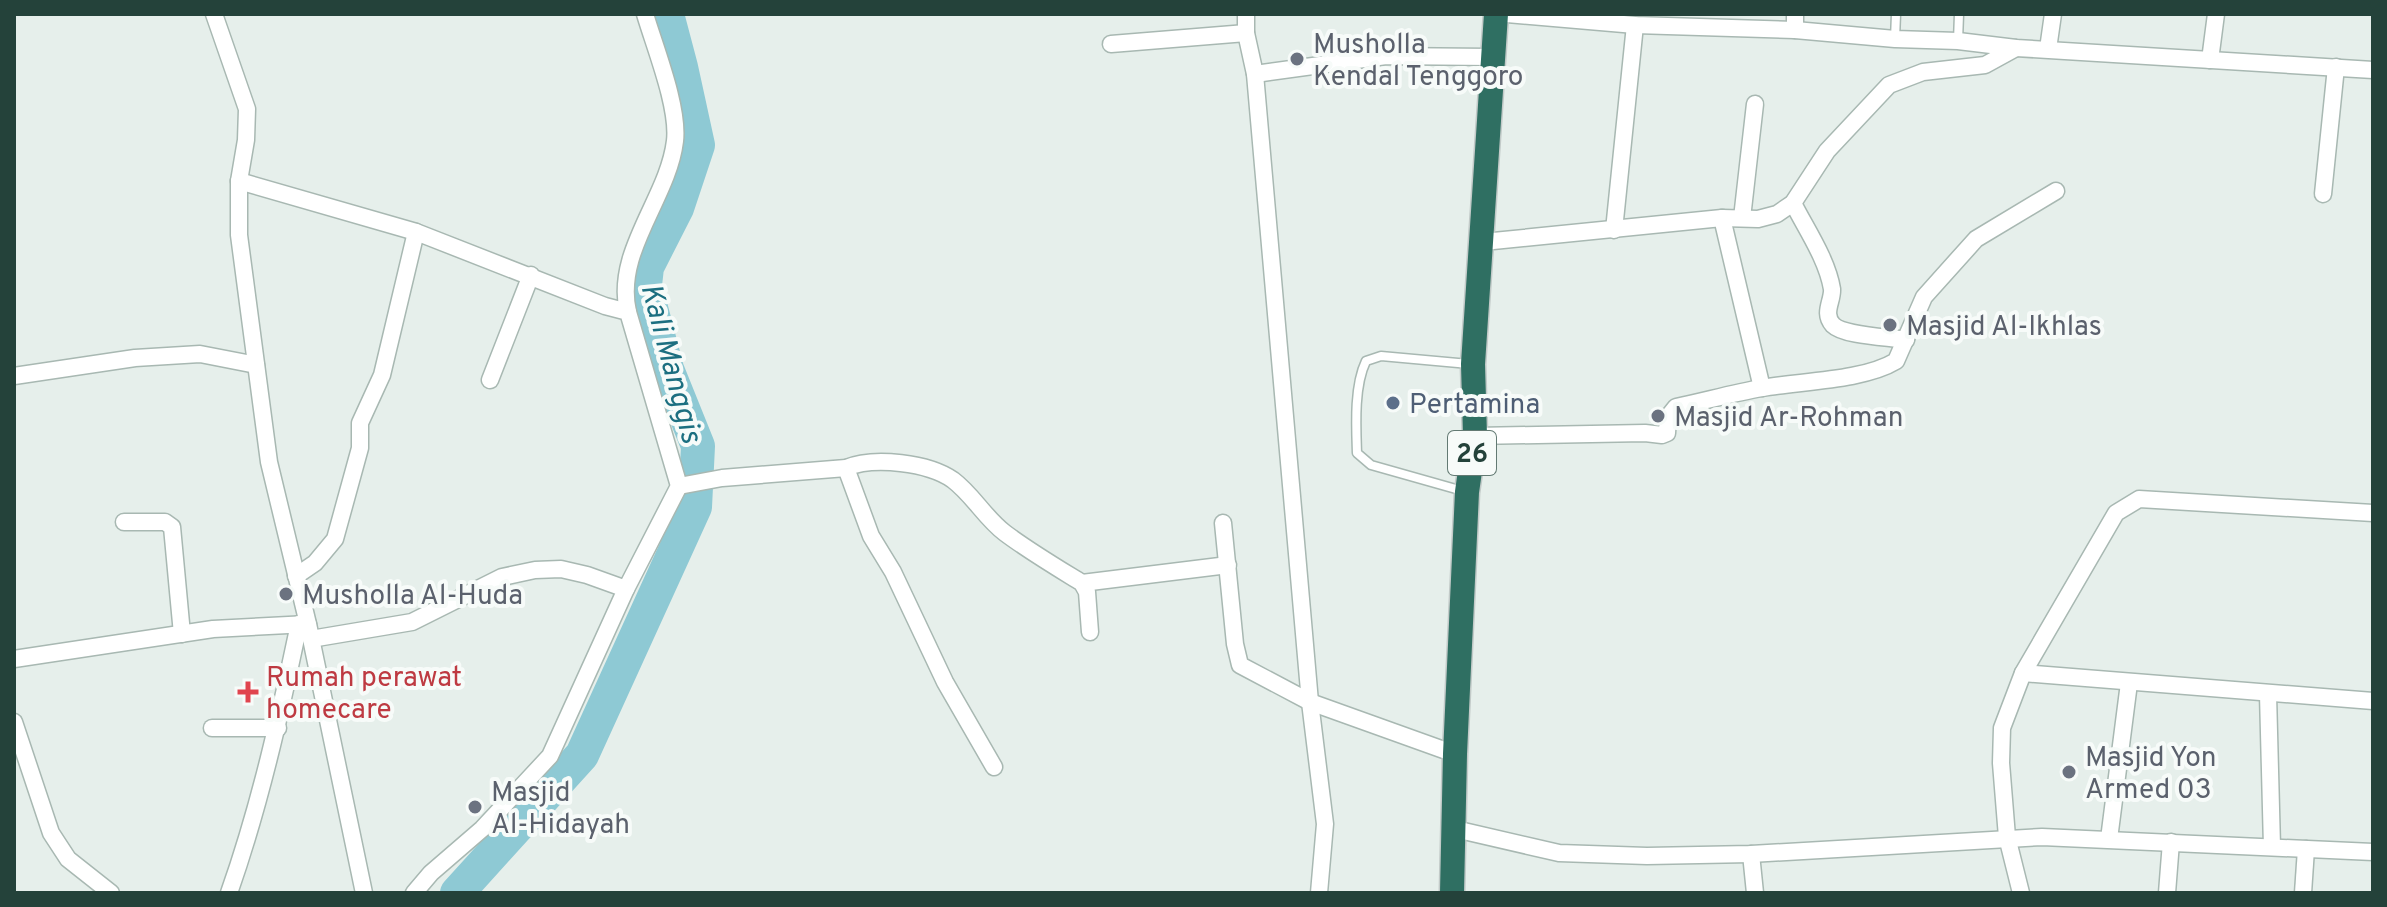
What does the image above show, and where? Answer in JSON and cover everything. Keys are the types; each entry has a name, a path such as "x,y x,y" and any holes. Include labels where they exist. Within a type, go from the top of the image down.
{"highway":[{"name":"26","path":"1452,893 1467,492 1475,436 1473,364 1496,14"}],"street":[{"path":"214,14 247,109 246,140 239,181 239,235 269,462 364,893"},
{"path":"414,893 431,873 482,829 550,756 626,589 684,485 624,296 633,249 672,157 676,138 674,113 645,14"},
{"path":"1246,14 1246,33 1255,74 1310,702 1325,824 1319,893"},
{"path":"1507,14 1635,25 1659,19 1795,22 1895,39 2373,70"},
{"path":"2048,49 2053,14"},
{"path":"2210,60 2216,14"},
{"path":"1614,230 1635,25"},
{"path":"1111,44 1246,33"},
{"path":"1483,242 1722,218 1758,219 1777,214 1793,203 1827,151 1889,85 1923,72 1985,65 2016,48"},
{"path":"1255,74 1386,56 1491,57"},
{"path":"2323,194 2336,67"},
{"path":"1742,218 1755,104"},
{"path":"239,181 416,232 605,306 628,312"},
{"path":"1475,436 1662,435 1667,433 1668,417 1676,407 1762,388 1843,377 1887,366 1896,361 1924,297 1976,239 2056,191"},
{"path":"1793,203 1823,263 1832,290 1828,307 1834,326 1846,331 1906,340"},
{"path":"1722,218 1762,388"},
{"path":"296,576 315,563 335,539 360,448 360,423 382,375 416,232"},
{"path":"490,380 531,275"},
{"path":"14,376 135,358 200,354 256,365"},
{"path":"684,485 722,478 846,468 876,461 940,473 955,482 1007,534 1082,583 1087,592 1090,632"},
{"path":"846,468 871,536 893,572 945,682 994,767"},
{"path":"2021,893 2007,837 2001,763 2002,728 2023,673 2116,513 2139,499 2373,513"},
{"path":"124,522 170,524 182,634"},
{"path":"1223,523 1235,644 1240,665 1310,702 1455,754"},
{"path":"1082,583 1228,565"},
{"path":"14,659 213,629 306,629 412,622 502,577 535,570 561,569 626,589"},
{"path":"229,893 248,840 306,629"},
{"path":"2023,673 2373,701"},
{"path":"2109,839 2129,683"},
{"path":"2268,694 2272,847"},
{"path":"14,722 51,833 60,850 111,893"},
{"path":"212,728 278,728"},
{"path":"1455,829 1559,853 1647,856 1751,854 2007,837 2373,852"},
{"path":"2167,893 2171,842"},
{"path":"2303,893 2306,849"},
{"path":"1751,854 1755,893"}],"lane":[{"path":"1895,39 1896,14"},
{"path":"1958,41 1959,14"},
{"path":"1467,492 1371,465 1357,453 1356,438 1360,373 1366,361 1381,356 1473,364"}],"waterway":[{"name":"Kali Manggis","path":"457,893 582,755 695,507 698,446 667,369 645,285 647,267 677,208 698,145 667,14"}],"place":[{"name":"Musholla Kendal Tenggoro","path":"1297,59"},
{"name":"Masjid Al-Ikhlas","path":"1890,325"},
{"name":"Pertamina","path":"1393,403"},
{"name":"Masjid Ar-Rohman","path":"1658,416"},
{"name":"Musholla Al-Huda","path":"286,594"},
{"name":"Rumah perawat homecare","path":"248,692"},
{"name":"Masjid Yon Armed 03","path":"2069,772"},
{"name":"Masjid Al-Hidayah","path":"475,807"}]}
